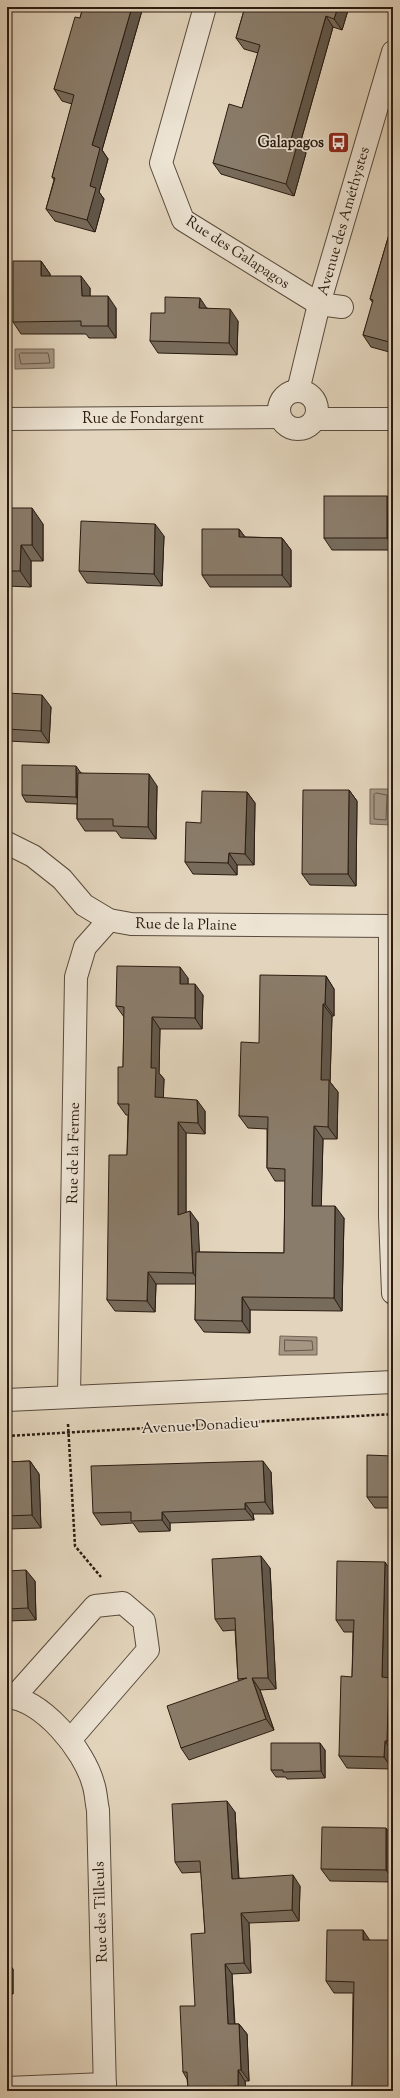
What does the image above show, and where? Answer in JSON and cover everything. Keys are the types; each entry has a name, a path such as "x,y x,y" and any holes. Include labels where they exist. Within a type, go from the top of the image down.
{"street":[{"name":"Rue des Galapagos","path":"205,7 161,163 183,220 319,304 342,307"},
{"name":"Avenue des Améthystes","path":"298,391 319,304 393,52"},
{"path":"298,391 306,392 312,397 318,411 316,419 305,429 297,430 290,428 280,418 278,410 280,402 291,392 298,391"},
{"name":"Rue de Fondargent","path":"7,419 280,418"},
{"path":"316,419 393,419"},
{"name":"Rue de la Plaine","path":"7,843 33,856 62,879 84,905 109,920 131,924 391,926"},
{"name":"Rue de la Ferme","path":"70,1396 76,977 85,947 109,920"},
{"path":"391,926 390,1216 393,1293"},
{"path":"7,1400 393,1382"},
{"path":"70,1740 148,1650 144,1621 123,1603"},
{"name":"Rue des Tilleuls","path":"105,2087 98,1810 93,1783 83,1758 70,1740 32,1706 11,1697 95,1606 123,1603"},
{"path":"7,2088 105,2087"}],"path":[{"path":"70,1396 68,1433 75,1546 123,1603"},
{"name":"Avenue Donadieu","path":"7,1436 393,1414"}],"water":[{"path":"15,349 54,349 54,368 15,369"},
{"path":"370,789 391,789 391,825 370,824"},
{"path":"280,1336 317,1337 317,1355 279,1355"}],"building":[{"path":"83,7 132,7 92,145 100,148 90,186 96,188 87,220 46,209 55,178 52,177 74,95 54,89 75,17 80,18"},
{"path":"245,7 338,7 334,19 326,16 291,139 298,142 286,184 213,163 229,104 242,108 260,45 236,38"},
{"path":"393,221 393,343 363,335 373,300 370,299"},
{"path":"13,261 41,261 41,276 81,276 82,296 108,296 108,326 81,326 81,321 13,322"},
{"path":"165,297 200,298 199,308 230,309 229,343 150,341 151,313 165,313"},
{"path":"324,496 387,496 387,538 324,538"},
{"path":"7,508 32,508 32,545 21,545 20,571 7,571"},
{"path":"81,521 155,524 154,574 79,571"},
{"path":"202,529 239,529 239,537 282,538 282,575 202,575"},
{"path":"7,693 42,695 41,731 7,729"},
{"path":"22,765 76,766 76,797 22,795"},
{"path":"78,773 149,774 148,827 113,826 113,819 77,819"},
{"path":"303,790 349,790 348,874 302,874"},
{"path":"202,791 247,792 245,854 229,853 228,863 185,862 186,822 201,823"},
{"path":"117,966 180,967 180,984 195,984 195,1018 152,1017 151,1068 156,1068 155,1097 197,1100 198,1123 178,1122 178,1215 190,1211 193,1273 148,1272 147,1301 107,1300 109,1155 127,1155 129,1104 118,1104 118,1067 123,1067 124,1007 116,1006"},
{"path":"260,975 326,976 325,1004 323,1004 321,1080 329,1080 328,1127 314,1126 312,1206 335,1206 334,1298 242,1297 242,1321 195,1320 196,1252 284,1253 285,1169 267,1168 268,1117 239,1116 241,1042 259,1043"},
{"path":"367,1455 393,1456 393,1497 367,1497"},
{"path":"30,1461 32,1515 7,1516 7,1462"},
{"path":"263,1461 265,1502 245,1503 245,1509 162,1512 162,1520 131,1521 131,1512 93,1513 91,1466"},
{"path":"261,1556 268,1678 252,1678 266,1719 181,1748 167,1706 247,1678 238,1679 235,1618 215,1619 212,1559"},
{"path":"337,1561 385,1562 382,1677 389,1678 387,1741 385,1741 384,1757 339,1756 341,1676 352,1677 354,1620 336,1620"},
{"path":"26,1570 28,1608 7,1609 7,1571"},
{"path":"271,1743 320,1743 321,1771 283,1772 283,1770 271,1770"},
{"path":"227,1801 232,1879 293,1875 292,1910 241,1913 244,1963 225,1964 228,2024 239,2024 241,2070 238,2070 238,2086 188,2088 187,2072 183,2072 180,2006 195,2006 191,1934 205,1933 200,1861 175,1862 172,1804"},
{"path":"322,1827 386,1828 386,1870 321,1869"},
{"path":"327,1930 363,1930 363,1940 393,1940 392,2091 344,2091 344,2088 352,2088 354,1982 326,1981"}],"place":[{"name":"Galapagos","path":"339,142"}]}
